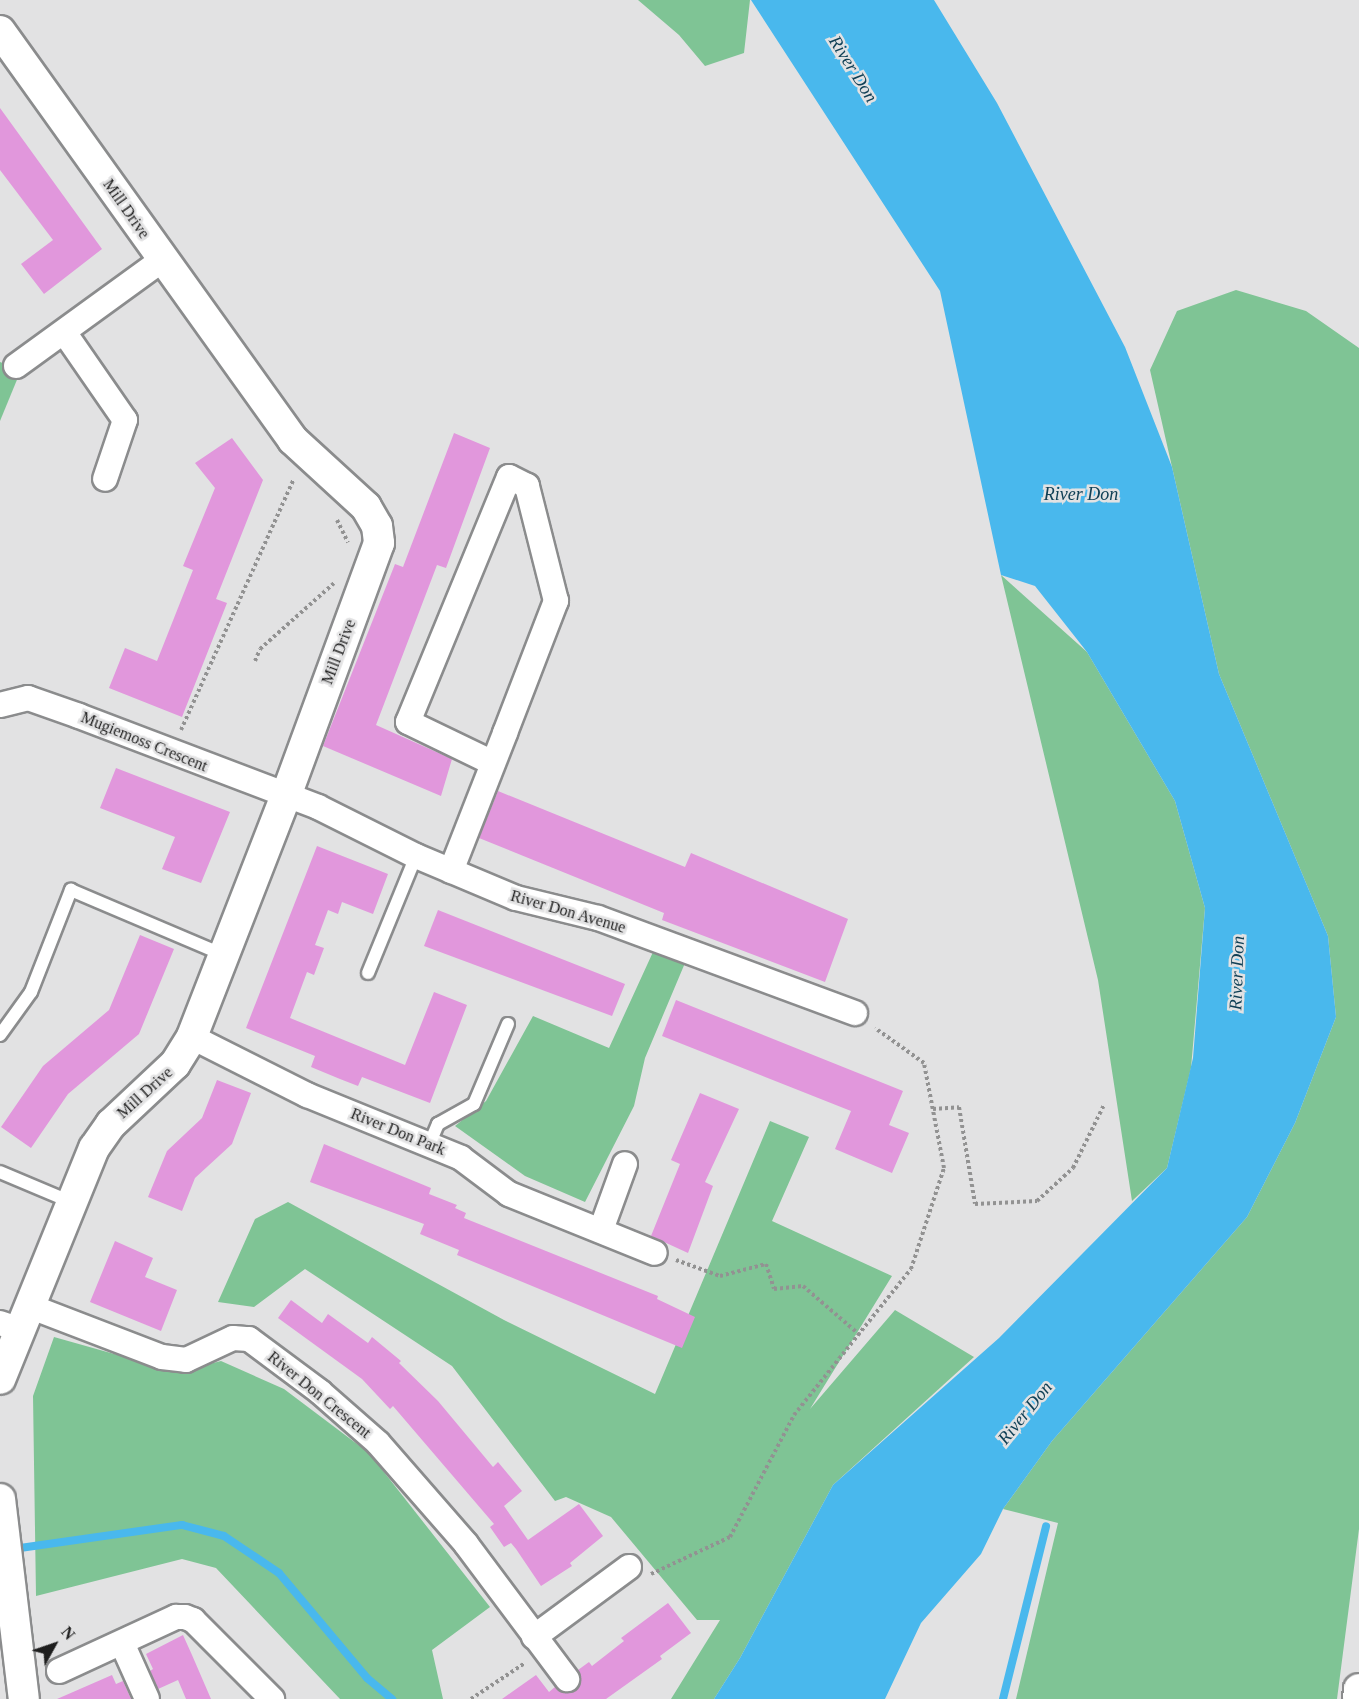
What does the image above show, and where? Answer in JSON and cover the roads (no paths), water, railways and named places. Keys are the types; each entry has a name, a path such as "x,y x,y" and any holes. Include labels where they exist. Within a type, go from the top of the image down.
{"street":[{"name":"Mill Drive","path":"0,31 293,440 366,507 377,526 379,543 285,798 222,954 192,1037 176,1064 111,1124 94,1148 15,1319 0,1378"},
{"path":"16,366 162,260"},
{"path":"64,332 125,420 105,479"},
{"path":"451,871 493,763 555,601 526,486 509,477 408,722 493,763"},
{"name":"Mugiemoss Crescent","path":"0,705 28,698 285,798"},
{"name":"River Don Avenue","path":"285,798 318,807 416,856 516,898 598,918 855,1013"},
{"name":"River Don Park","path":"192,1037 307,1095 461,1158 509,1194 656,1253"},
{"path":"601,1230 625,1164"},
{"name":"River Don Crescent","path":"15,1319 162,1357 186,1360 233,1338 249,1339 320,1392 378,1443 466,1544 567,1679"},
{"path":"1,1508 24,1699"},
{"path":"534,1637 629,1567"},
{"path":"59,1671 176,1617 193,1620 272,1699"},
{"path":"122,1643 147,1699"},
{"path":"1358,1699 1359,1689"}],"lane":[{"path":"368,973 416,856"},
{"path":"0,1035 31,992 71,890 222,954"},
{"path":"429,1145 438,1124 474,1104 508,1024"},
{"path":"0,1172 71,1202"}],"water":[{"name":"River Don","path":"751,0 934,0 997,103 1125,347 1172,467 1219,674 1328,936 1336,1017 1295,1123 1247,1217 1052,1441 1003,1509 981,1554 921,1623 885,1699 714,1699 740,1658 833,1485 999,1338 1167,1168 1193,1058 1205,908 1175,801 1087,652 1035,586 1001,575 940,291"}],"waterway":[{"path":"13,1549 182,1525 224,1536 279,1573 367,1678 392,1699"},
{"path":"1003,1699 1046,1526"}]}
